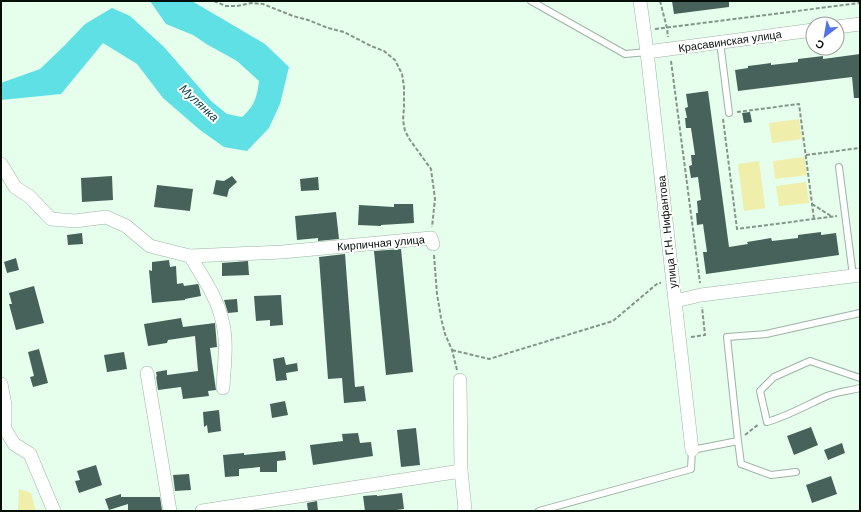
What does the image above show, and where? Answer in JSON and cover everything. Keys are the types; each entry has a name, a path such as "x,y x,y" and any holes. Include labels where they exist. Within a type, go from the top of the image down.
{"street":[{"name":"улица Г.Н. Нифантова","path":"640,1 675,300 701,295 856,275"},
{"path":"845,26 860,24"},
{"name":"Красавинская улица","path":"647,52 805,31"},
{"name":"Кирпичная улица","path":"1,164 15,187 30,196 50,218 75,220 106,218 126,226 150,246 190,256 282,252 432,241"},
{"path":"190,256 214,297 222,319 225,341 223,388"},
{"path":"675,300 692,450"},
{"path":"147,373 170,511"},
{"path":"460,380 461,471 464,511"},
{"path":"1,384 6,405 5,429 14,444 30,454 54,511"},
{"path":"202,511 225,509 461,471"}],"lane":[{"path":"530,1 625,54 647,52"},
{"path":"720,42 729,113"},
{"path":"838,167 856,275"},
{"path":"796,472 771,475 741,464 727,337 766,334 860,313"},
{"path":"860,378 810,361 774,377 760,391 767,422 804,408 828,395 860,388"},
{"path":"539,511 691,469 692,450 738,440"}],"path":[{"path":"214,1 226,6 237,6 250,3 263,4 293,16 344,32 384,51 395,60 402,74 404,87 403,120 405,131 431,170 435,199 430,234 432,241"},
{"path":"660,1 667,28 673,71 705,335 679,339"},
{"path":"644,30 860,3"},
{"path":"814,219 799,104 722,114 737,229 845,215"},
{"path":"806,156 860,148"},
{"path":"812,204 832,217"},
{"name":"Кирпичная улица","path":"432,241 437,294 445,334 452,350 460,380"},
{"path":"452,350 489,359 613,321 658,283"},
{"path":"738,440 760,424"}],"shaded area":[{"path":"799,119 802,139 772,143 769,123"},
{"path":"804,157 807,175 775,179 773,161"},
{"path":"759,161 765,208 744,211 738,164"},
{"path":"806,182 809,203 779,206 776,186"},
{"path":"19,489 31,493 36,511 18,511"}],"water":[{"name":"Мулянка","path":"150,1 192,1 265,44 289,67 280,104 269,128 247,151 224,147 200,130 163,98 137,64 103,43 61,94 1,100 1,83 40,69 85,24 112,8 130,16 164,47 211,101 227,114 242,117 254,101 259,81 237,61 193,35 166,24"}],"building":[{"path":"672,1 729,1 729,7 674,14"},
{"path":"860,54 860,98 854,98 852,77 738,91 735,70 748,68 748,66 771,63 771,65 798,62 798,59 823,56 823,59"},
{"path":"708,91 729,247 771,238 772,241 798,238 798,235 821,232 821,235 836,233 839,255 706,274 703,252 707,252 703,224 697,225 696,213 698,213 697,201 701,200 698,177 691,178 689,166 692,165 691,155 695,155 691,128 686,128 685,118 687,118 685,108 688,107 686,94"},
{"path":"750,112 752,122 744,123 742,113"},
{"path":"112,176 113,200 82,202 81,178"},
{"path":"232,176 237,182 229,189 227,197 213,194 216,180 224,181"},
{"path":"318,177 319,190 301,191 300,179"},
{"path":"157,185 193,189 190,211 154,207"},
{"path":"394,204 413,204 414,223 381,226 358,225 359,205 394,207"},
{"path":"336,212 339,239 318,241 318,238 297,240 295,216"},
{"path":"82,233 83,244 68,245 67,235"},
{"path":"401,249 413,372 386,375 374,251"},
{"path":"345,254 355,387 364,386 366,401 344,403 342,378 328,379 319,257"},
{"path":"16,258 19,270 7,273 4,262"},
{"path":"169,260 170,267 176,266 177,284 183,283 184,286 198,284 201,296 185,300 152,303 149,270 152,271 152,262"},
{"path":"248,261 249,275 222,276 222,263"},
{"path":"34,286 44,323 16,330 9,304 12,304 9,293"},
{"path":"281,295 283,325 270,326 270,320 256,321 254,296"},
{"path":"237,299 238,312 228,313 224,300"},
{"path":"181,318 183,327 215,323 217,347 210,348 216,390 208,391 209,396 183,399 181,387 158,390 156,372 167,370 167,375 198,371 195,336 168,340 167,343 148,346 144,324"},
{"path":"39,349 48,383 33,387 30,377 34,376 28,352"},
{"path":"124,352 127,369 107,372 104,355"},
{"path":"284,357 286,365 297,363 298,371 286,373 287,380 276,381 273,359"},
{"path":"285,401 288,415 272,418 270,404"},
{"path":"219,410 221,431 208,433 207,425 204,427 203,412"},
{"path":"811,427 818,445 794,455 787,436"},
{"path":"416,428 420,465 401,467 397,430"},
{"path":"358,433 360,443 371,442 373,456 313,465 310,445 343,441 342,434"},
{"path":"842,443 845,453 828,460 824,450"},
{"path":"285,451 286,460 277,461 277,472 260,472 260,467 239,469 239,476 225,477 223,455 244,453 244,455"},
{"path":"96,465 102,485 79,493 75,481 80,480 77,471"},
{"path":"189,474 191,490 175,491 173,475"},
{"path":"831,476 837,494 812,503 806,485"},
{"path":"402,493 404,509 365,511 363,496"},
{"path":"121,494 121,497 160,497 162,510 128,511 128,504 109,510 105,499"},
{"path":"317,501 318,511 308,511 307,503"}]}
